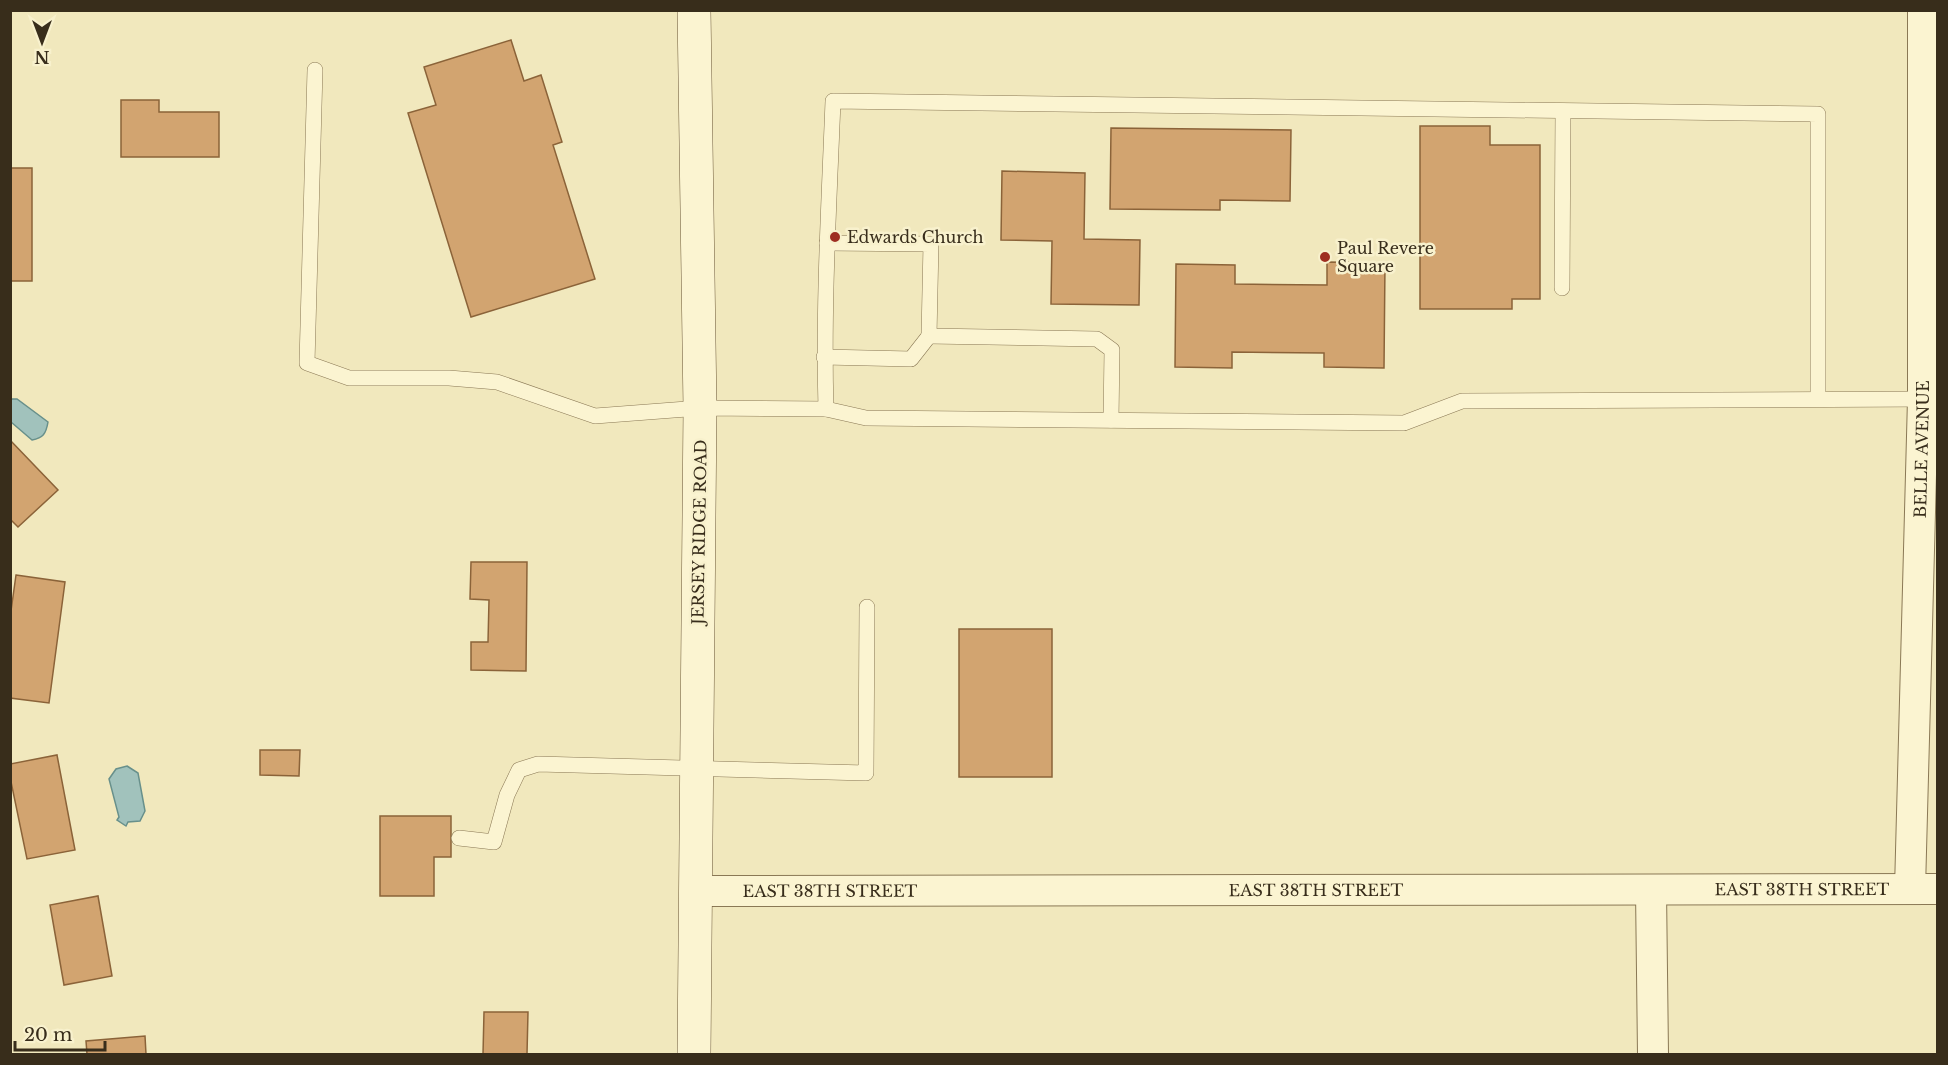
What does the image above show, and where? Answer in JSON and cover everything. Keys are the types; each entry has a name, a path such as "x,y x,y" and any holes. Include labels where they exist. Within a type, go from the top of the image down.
{"main road":[{"name":"JERSEY RIDGE ROAD","path":"694,10 700,408 694,1054"}],"street":[{"name":"BELLE AVENUE","path":"1923,10 1930,399 1924,889"},
{"name":"EAST 38TH STREET","path":"695,891 1924,889"},
{"path":"1651,890 1653,1054"}],"lane":[{"path":"315,70 307,363 349,378 449,378 497,382 596,416 700,408 826,409 866,418 1404,423 1462,401 1930,399"},
{"path":"826,409 824,357 833,101 1818,114 1818,399"},
{"path":"1562,288 1563,111"},
{"path":"824,357 911,359 929,336 931,244 827,243"},
{"path":"929,336 1097,339 1113,350 1111,420"},
{"path":"459,838 494,842 507,795 519,770 538,764 866,773 867,607"}],"water":[{"path":"11,399 17,399 48,422 41,437 32,440 11,422"},
{"path":"127,766 138,773 145,811 140,821 128,822 126,826 117,820 119,817 109,779 116,769"}],"building":[{"path":"511,40 524,81 541,75 562,142 553,145 595,279 471,317 408,113 436,105 424,67"},
{"path":"121,100 159,100 159,112 219,112 219,157 121,157"},
{"path":"1420,126 1490,126 1490,145 1540,145 1540,299 1512,299 1512,309 1420,309"},
{"path":"1111,128 1291,130 1290,201 1220,200 1220,210 1110,209"},
{"path":"10,168 32,168 32,281 10,281"},
{"path":"1002,171 1085,173 1084,239 1140,240 1139,305 1051,304 1052,241 1001,240"},
{"path":"1327,262 1385,263 1384,368 1324,367 1324,353 1232,352 1232,368 1175,367 1176,264 1235,265 1235,284 1327,285"},
{"path":"10,440 58,490 18,527 10,519"},
{"path":"471,562 527,562 526,671 471,670 471,642 488,642 489,600 470,599"},
{"path":"16,575 65,582 49,703 10,698 10,618"},
{"path":"959,629 1052,629 1052,777 959,777"},
{"path":"260,750 300,750 299,776 260,775"},
{"path":"57,755 75,850 27,859 10,777 10,764"},
{"path":"380,816 451,816 451,857 434,857 434,896 380,896"},
{"path":"98,896 112,976 64,985 50,905"},
{"path":"484,1012 528,1012 527,1054 483,1054"},
{"path":"145,1036 146,1054 87,1054 86,1041"}],"place":[{"name":"Edwards Church","path":"835,237"},
{"name":"Paul Revere Square","path":"1325,257"}]}
